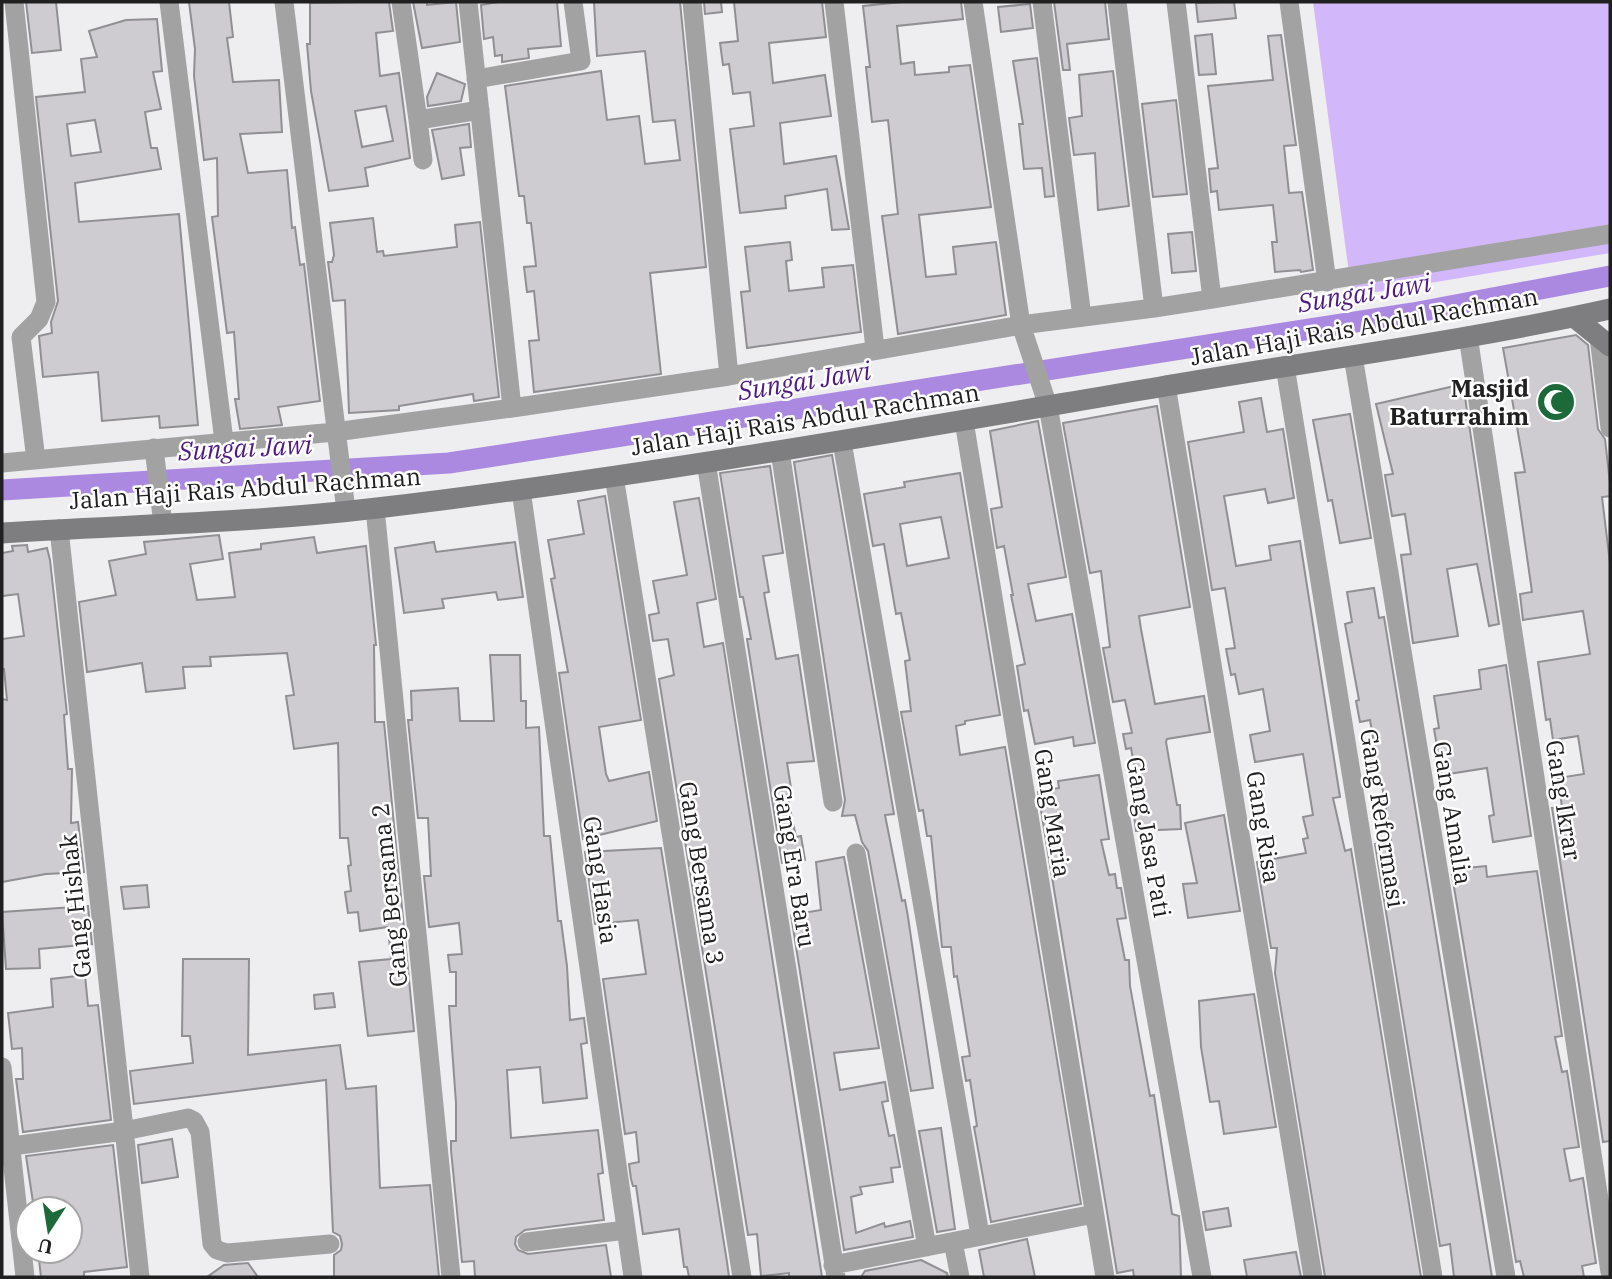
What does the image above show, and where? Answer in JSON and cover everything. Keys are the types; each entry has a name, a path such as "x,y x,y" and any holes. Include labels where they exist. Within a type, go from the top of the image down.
{"street":[{"path":"14,2 47,302 39,319 21,337 36,460"},
{"path":"169,2 224,441"},
{"path":"284,2 344,503"},
{"path":"401,2 423,160"},
{"path":"468,2 512,408"},
{"path":"476,79 581,61 573,2"},
{"path":"692,2 729,376"},
{"path":"834,2 875,348"},
{"name":"Gang Jasa Pati","path":"973,2 1022,331 1048,406 1202,1277"},
{"path":"1042,2 1082,317"},
{"path":"1117,2 1154,308"},
{"path":"1176,2 1212,299"},
{"path":"1289,2 1327,282"},
{"path":"418,120 480,110"},
{"path":"2,463 155,451 224,441 337,441 512,408 729,376 875,348 1022,331 1082,317 1327,282 1610,234"},
{"name":"Jalan Haji Rais Abdul Rachman","path":"2,533 163,525 344,503 375,508 521,491 842,442 1353,356 1610,309"},
{"path":"1574,317 1604,341 1610,428"},
{"name":"Gang Ikrar","path":"1468,336 1610,1272"},
{"name":"Gang Amalia","path":"1353,356 1506,1277"},
{"name":"Gang Reformasi","path":"1285,366 1433,1277"},
{"name":"Gang Risa","path":"1166,386 1313,1277"},
{"name":"Gang Maria","path":"964,421 1105,1277"},
{"path":"842,442 980,1235"},
{"path":"155,451 163,525"},
{"path":"780,451 833,802"},
{"name":"Gang Era Baru","path":"706,463 834,1271"},
{"name":"Gang Bersama 3","path":"614,476 742,1277"},
{"name":"Gang Hasia","path":"521,491 633,1277"},
{"name":"Gang Bersama 2","path":"375,508 451,1277"},
{"name":"Gang Hishak","path":"59,529 140,1277"},
{"path":"856,853 927,1247"},
{"path":"2,1067 25,1277"},
{"path":"12,1146 124,1132 179,1118 194,1121 200,1132 212,1244 217,1250 227,1253 330,1244"},
{"path":"834,1271 980,1235 1094,1214"},
{"path":"527,1242 626,1230"},
{"path":"953,1242 960,1277"}],"shaded area":[{"path":"1313,2 1610,2 1610,253 1352,296"}],"building":[{"path":"26,2 56,2 61,50 32,53"},
{"path":"189,2 229,2 233,37 227,38 233,82 279,80 282,132 240,134 248,173 287,170 292,228 295,227 300,265 304,264 320,401 278,407 282,425 240,429 235,399 239,399 234,332 227,333 212,217 218,216 217,158 204,160"},
{"path":"389,2 393,31 376,33 380,76 399,73 410,158 365,168 368,186 329,191 311,91 307,44 310,44 310,3","holes":["386,106 393,141 362,147 355,111"]},
{"path":"413,2 427,2 427,5 456,2 460,42 422,48"},
{"path":"498,2 557,2 561,46 528,49 529,58 502,62 502,55 495,56 493,37 484,39 481,5"},
{"path":"594,2 680,2 706,267 650,273 661,374 534,392 529,341 539,340 534,291 527,292 524,267 536,266 531,223 527,223 524,196 519,196 505,86 601,71 607,120 639,116 645,164 680,160 675,120 653,122 645,51 597,56"},
{"path":"704,2 721,2 722,12 705,14"},
{"path":"734,2 822,2 826,37 769,43 773,83 825,75 831,116 780,123 784,164 836,156 849,229 832,230 827,189 785,196 786,208 740,213 730,129 754,126 750,92 733,94 729,64 723,65 720,43 738,41"},
{"path":"902,2 961,2 963,19 897,26 901,64 914,62 915,75 949,72 949,67 970,65 991,207 919,215 926,277 956,274 953,247 996,242 1006,315 898,334 882,216 898,214 888,120 872,122 866,67 870,67 863,6"},
{"path":"1054,2 1105,2 1109,39 1067,44 1070,70 1063,70"},
{"path":"1234,2 1236,18 1198,22 1196,3"},
{"path":"1030,4 1033,28 1001,32 998,7"},
{"path":"157,19 162,71 153,72 161,109 145,112 151,148 157,148 161,169 75,183 79,222 179,214 198,425 160,428 159,416 102,421 98,372 43,377 39,336 52,333 51,322 58,301 36,97 85,92 81,59 97,57 89,31 126,20","holes":["95,120 101,152 71,156 67,124"]},
{"path":"1212,34 1216,74 1199,75 1195,36"},
{"path":"1281,35 1296,145 1284,146 1289,193 1302,192 1313,270 1301,272 1275,272 1272,242 1277,242 1273,205 1219,210 1217,191 1211,192 1209,169 1218,168 1208,86 1273,80 1268,36"},
{"path":"1037,58 1054,196 1045,197 1042,168 1024,169 1019,124 1023,124 1013,61"},
{"path":"1113,71 1129,206 1098,210 1095,153 1074,155 1069,118 1082,116 1079,75"},
{"path":"437,73 465,84 461,101 428,106 427,97"},
{"path":"1176,100 1187,194 1153,197 1142,104"},
{"path":"469,124 471,147 460,148 464,175 442,179 432,130"},
{"path":"373,218 377,252 383,251 384,256 457,247 455,225 480,222 499,397 474,401 473,394 399,406 399,410 349,413 345,300 333,301 328,262 332,262 334,255 330,223"},
{"path":"1192,232 1196,271 1172,273 1168,234"},
{"path":"790,242 792,260 786,261 789,291 824,287 822,268 853,265 861,332 747,348 741,292 750,291 745,247"},
{"path":"1576,335 1588,345 1598,429 1605,439 1610,483 1610,496 1602,497 1610,563 1610,1141 1603,1142 1552,808 1562,807 1558,778 1584,774 1578,736 1553,740 1550,719 1546,720 1538,662 1590,654 1583,611 1523,620 1520,594 1532,592 1515,473 1525,472 1503,348"},
{"path":"1463,384 1499,624 1489,626 1477,564 1447,569 1458,636 1413,643 1401,555 1411,554 1405,514 1392,516 1385,475 1393,474 1376,404"},
{"path":"1261,398 1267,432 1283,429 1294,498 1268,503 1265,489 1224,496 1236,566 1271,560 1269,546 1300,541 1340,797 1333,798 1345,851 1351,849 1421,1277 1325,1277 1275,973 1277,948 1271,948 1257,862 1306,853 1303,839 1308,838 1303,817 1313,815 1303,754 1255,762 1250,735 1270,731 1263,689 1239,694 1235,674 1231,675 1226,649 1235,648 1225,588 1212,590 1188,442 1244,432 1239,402"},
{"path":"1157,406 1190,607 1139,616 1141,629 1155,704 1204,696 1210,732 1167,739 1166,742 1177,805 1180,805 1181,829 1136,831 1130,782 1137,781 1131,748 1126,749 1123,734 1132,733 1125,700 1113,702 1103,648 1110,647 1101,571 1090,573 1063,423"},
{"path":"1350,414 1371,538 1340,543 1332,500 1328,501 1313,420"},
{"path":"1038,421 1066,577 1028,584 1036,621 1072,614 1095,743 1074,746 1073,737 1035,744 1028,710 1024,711 1017,666 1025,664 1004,546 997,548 991,509 1002,507 990,431"},
{"path":"832,455 894,814 885,815 902,901 905,900 908,917 933,1088 911,1091 868,851 862,842 855,815 842,816 845,800 794,462"},
{"path":"770,466 783,553 763,556 769,592 764,593 776,659 798,655 814,761 787,763 792,794 787,795 796,837 801,836 805,860 782,863 747,639 751,639 743,597 740,597 720,473"},
{"path":"960,473 1000,715 965,721 965,724 956,726 960,755 1005,747 1081,1204 991,1222 974,1127 977,1126 970,1080 966,1081 962,1057 970,1056 957,976 954,977 951,947 942,947 931,836 927,836 923,810 919,811 901,712 911,711 905,661 910,660 901,613 896,614 884,544 873,546 864,494 905,487 904,482","holes":["941,517 949,558 907,566 900,524"]},
{"path":"605,496 641,720 599,727 606,774 609,781 649,772 657,821 583,839 559,673 568,672 551,579 555,578 548,540 584,534 578,501"},
{"path":"699,498 716,599 697,603 704,647 723,643 822,1277 789,1277 789,1273 761,1276 757,1234 748,1235 659,679 674,675 668,639 653,641 649,615 659,613 653,581 687,575 674,502"},
{"path":"219,535 223,559 190,564 197,600 235,597 229,553 261,549 261,544 314,537 317,553 366,546 376,645 375,722 384,722 414,1031 368,1036 359,962 391,959 388,927 360,931 358,912 348,913 345,892 351,891 348,866 351,865 348,838 340,838 338,743 294,749 286,696 294,695 287,653 210,657 211,666 183,667 185,688 146,692 142,663 87,672 79,602 116,595 109,561 146,554 144,542"},
{"path":"434,542 436,552 515,542 523,597 498,600 496,592 442,599 444,608 404,613 395,548"},
{"path":"27,545 28,552 47,548 50,560 67,714 64,715 68,769 72,769 71,823 78,822 84,872 46,874 2,882 2,699 7,700 2,669 2,639 24,636 18,594 2,596 2,553 13,551 12,546"},
{"path":"1374,588 1379,618 1384,617 1492,1277 1454,1277 1450,1244 1440,1246 1375,844 1391,840 1381,779 1373,780 1370,761 1377,760 1370,720 1360,722 1356,701 1359,700 1345,624 1352,622 1347,592"},
{"path":"490,655 520,655 521,701 526,701 526,728 539,727 544,836 550,836 558,921 561,921 567,966 570,1020 584,1018 587,1043 581,1044 587,1098 543,1103 540,1067 507,1070 511,1138 598,1130 603,1173 598,1174 604,1220 525,1230 516,1237 515,1244 518,1250 528,1254 606,1245 611,1277 475,1277 474,1261 462,1262 451,1150 451,1141 456,1141 456,1103 449,1006 456,1006 456,972 450,972 448,955 462,954 459,923 429,927 424,876 431,876 428,818 418,818 408,720 412,720 411,691 458,688 460,721 494,721"},
{"path":"1506,665 1531,836 1493,842 1489,816 1494,815 1487,768 1442,775 1434,729 1439,728 1434,696 1481,689 1479,670"},
{"path":"1099,775 1109,839 1101,840 1109,875 1115,874 1117,888 1121,888 1126,918 1117,919 1125,960 1129,960 1130,986 1150,1096 1154,1095 1172,1214 1179,1216 1181,1277 1134,1277 1133,1270 1117,1273 1038,792 1059,788 1058,781"},
{"path":"1224,815 1240,911 1188,918 1183,884 1197,883 1185,823"},
{"path":"661,848 729,1277 689,1277 687,1267 684,1267 679,1229 643,1234 636,1186 633,1186 631,1179 629,1164 639,1162 636,1132 625,1134 603,979 646,974 638,920 595,924 585,852"},
{"path":"844,857 879,1048 834,1053 840,1090 885,1082 888,1101 882,1102 889,1136 894,1135 900,1167 891,1168 893,1182 860,1187 862,1194 851,1197 856,1233 884,1223 885,1227 910,1221 913,1237 844,1250 791,915 821,910 816,862"},
{"path":"1486,866 1487,877 1537,871 1562,1036 1555,1037 1562,1072 1567,1071 1579,1147 1564,1149 1570,1181 1583,1178 1596,1263 1582,1266 1584,1277 1524,1277 1520,1261 1516,1262 1452,875 1457,874 1456,869"},
{"path":"147,885 149,907 124,909 121,887"},
{"path":"88,906 92,944 39,949 40,968 6,969 2,912"},
{"path":"183,959 249,959 248,1055 340,1045 346,1089 376,1086 380,1188 430,1185 439,1277 334,1277 334,1255 341,1250 342,1244 340,1236 333,1232 326,1080 134,1104 130,1071 193,1063 190,1036 182,1036"},
{"path":"85,975 88,1006 98,1005 111,1120 23,1132 16,1079 23,1079 22,1048 12,1049 8,1013 53,1007 51,979"},
{"path":"333,993 335,1007 315,1009 314,995"},
{"path":"1254,994 1276,1127 1224,1134 1219,1101 1210,1102 1201,1047 1199,1001"},
{"path":"941,1128 955,1229 937,1232 919,1131"},
{"path":"172,1139 178,1177 142,1183 138,1145"},
{"path":"113,1145 127,1267 84,1272 84,1277 41,1277 40,1265 84,1265 84,1195 32,1195 26,1156"},
{"path":"1228,1208 1231,1226 1206,1230 1203,1212"},
{"path":"1027,1239 1035,1277 984,1277 979,1250"},
{"path":"1296,1252 1301,1277 1247,1277 1244,1260"},
{"path":"921,1260 947,1273 948,1277 861,1277 865,1271"},
{"path":"248,1263 258,1277 207,1277 224,1265"}],"waterway":[{"name":"Sungai Jawi","path":"2,490 449,463 1413,313 1610,276"}],"place":[{"name":"Masjid Baturrahim","path":"1556,402"}]}
